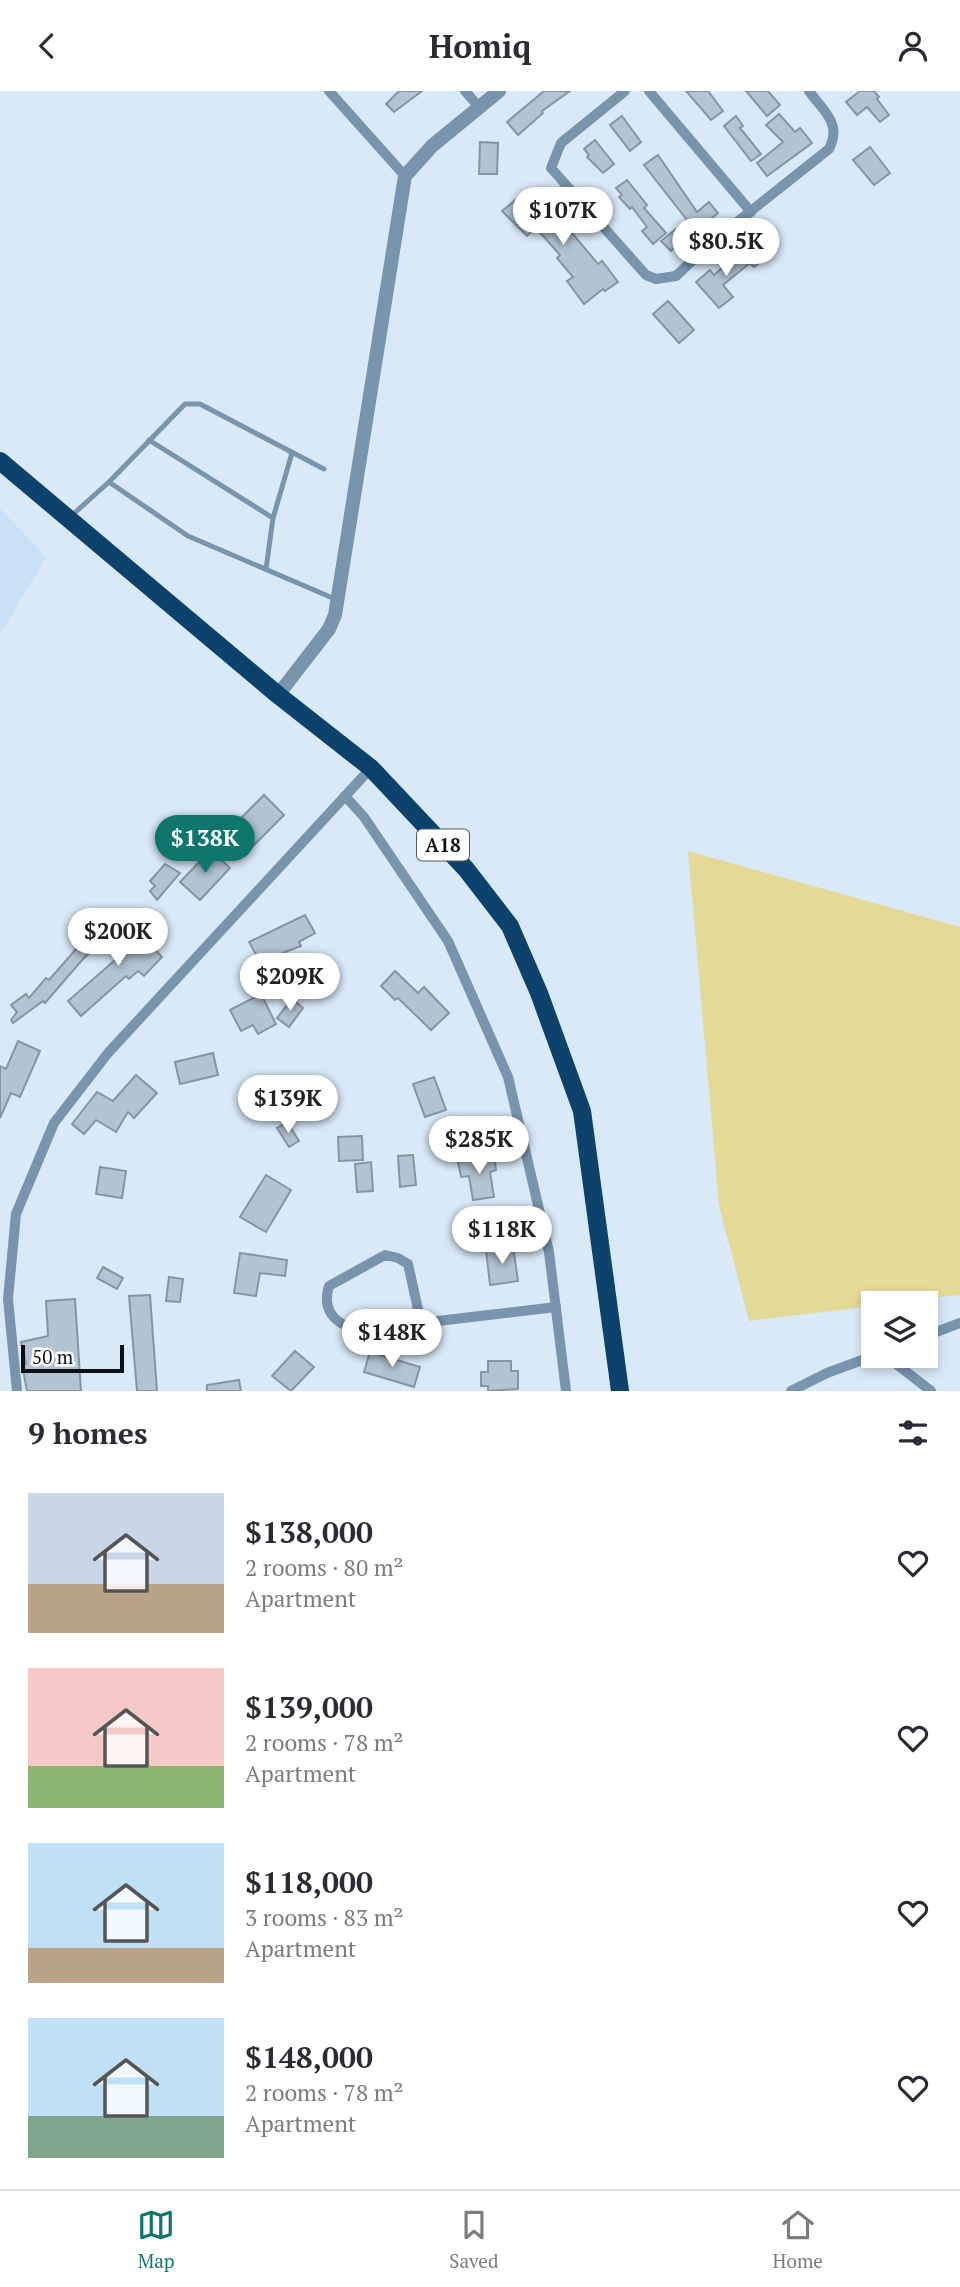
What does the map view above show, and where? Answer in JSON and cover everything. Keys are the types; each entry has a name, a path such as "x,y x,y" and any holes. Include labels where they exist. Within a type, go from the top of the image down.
{"highway":[{"name":"A18","path":"0,461 278,695 371,768 466,869 510,926 539,993 582,1111 620,1391"}],"street":[{"path":"329,91 405,176"},
{"path":"465,91 479,107"},
{"path":"278,695 329,629 338,600 405,176 432,146 499,91"},
{"path":"625,91 561,143 551,168 646,275 656,279 676,276 713,241 829,149 835,138 835,126 809,91"},
{"path":"649,91 751,212"},
{"path":"17,1391 4,1300 16,1214 54,1123 108,1053 371,768"},
{"path":"345,796 364,817 447,941 508,1077 549,1252 566,1391"},
{"path":"421,1323 408,1263 398,1258 385,1255 329,1286 325,1299 327,1309 339,1322 358,1330 421,1323 556,1307"},
{"path":"938,1331 960,1323"},
{"path":"791,1391 861,1360"},
{"path":"901,1368 931,1391"}],"lane":[{"path":"68,519 109,482 186,404 200,404 324,469"},
{"path":"149,440 274,518"},
{"path":"266,569 274,518 292,453"},
{"path":"109,482 188,536 338,600"}],"shaded area":[{"path":"0,509 46,557 0,634"},
{"path":"688,851 960,927 960,1295 938,1297 938,1291 861,1291 861,1307 749,1321 719,1205"}],"building":[{"path":"399,91 422,91 394,112 386,104"},
{"path":"544,91 570,91 542,111 543,113 518,135 507,122"},
{"path":"686,91 708,91 723,111 711,120"},
{"path":"746,91 768,91 780,105 767,116"},
{"path":"860,91 874,91 889,115 880,122 867,107 857,115 846,102"},
{"path":"779,114 795,132 800,128 812,143 767,176 757,163 783,142 766,125"},
{"path":"622,116 641,142 630,151 610,125"},
{"path":"736,116 743,126 740,128 761,154 751,161 724,126"},
{"path":"595,140 614,164 603,173 587,157 589,155 584,149"},
{"path":"480,142 498,143 497,174 479,174"},
{"path":"870,147 890,173 874,185 853,160"},
{"path":"658,155 697,212 709,202 718,213 700,228 702,230 693,237 690,234 671,251 661,241 687,220 644,165"},
{"path":"627,180 647,205 644,208 666,233 653,244 642,231 647,227 632,207 630,209 619,197 622,195 616,188"},
{"path":"524,193 537,210 546,202 598,264 602,261 618,282 605,291 603,289 584,304 567,281 573,277 557,258 560,255 536,228 527,236 502,211"},
{"path":"751,248 762,261 754,267 750,263 723,285 733,297 719,308 696,282 710,270 714,275"},
{"path":"668,301 694,330 679,343 653,314"},
{"path":"264,795 284,815 251,848 231,828"},
{"path":"211,850 230,868 200,900 180,882"},
{"path":"165,864 180,873 157,900 150,891 155,886 150,881"},
{"path":"305,915 315,933 299,942 301,946 260,962 249,942"},
{"path":"126,919 162,957 144,976 138,971 129,979 126,976 81,1016 68,1001 130,947 114,931"},
{"path":"91,930 102,942 83,959 45,1003 43,1001 13,1023 11,1020 17,1012 11,1005 26,994 29,998 46,978 49,980"},
{"path":"395,971 418,993 424,987 449,1013 431,1030 398,998 395,1000 381,986"},
{"path":"261,994 276,1024 258,1034 253,1025 241,1031 230,1010"},
{"path":"292,999 303,1008 289,1027 277,1018"},
{"path":"18,1041 40,1051 20,1097 11,1093 0,1118 0,1066 6,1069"},
{"path":"213,1053 218,1075 180,1084 175,1062"},
{"path":"136,1075 157,1093 134,1118 128,1112 116,1132 96,1120 84,1134 72,1124 97,1092 113,1101"},
{"path":"434,1077 446,1110 425,1117 413,1084"},
{"path":"322,1080 334,1099 314,1113 301,1093"},
{"path":"269,1090 278,1113 266,1118 256,1096"},
{"path":"287,1122 299,1141 289,1147 277,1128"},
{"path":"362,1136 363,1160 339,1161 338,1137"},
{"path":"413,1155 416,1185 400,1187 398,1156"},
{"path":"494,1155 496,1170 490,1172 494,1197 473,1200 469,1176 461,1177 458,1162"},
{"path":"371,1162 373,1191 357,1192 355,1164"},
{"path":"100,1167 126,1171 122,1198 96,1194"},
{"path":"266,1175 291,1190 266,1232 240,1217"},
{"path":"513,1246 518,1281 490,1285 486,1250"},
{"path":"240,1253 287,1260 285,1276 260,1273 256,1296 234,1293"},
{"path":"103,1267 123,1278 117,1289 97,1278"},
{"path":"169,1277 183,1279 180,1302 166,1301"},
{"path":"150,1295 157,1391 137,1391 129,1296"},
{"path":"75,1299 81,1391 27,1391 22,1364 26,1364 21,1342 48,1336 46,1301"},
{"path":"295,1351 314,1367 291,1391 272,1376"},
{"path":"370,1352 420,1367 414,1387 364,1372"},
{"path":"488,1361 511,1361 511,1371 518,1371 518,1389 488,1391 488,1386 481,1386 481,1372 488,1372"},
{"path":"239,1380 241,1391 207,1391 207,1385"}]}
